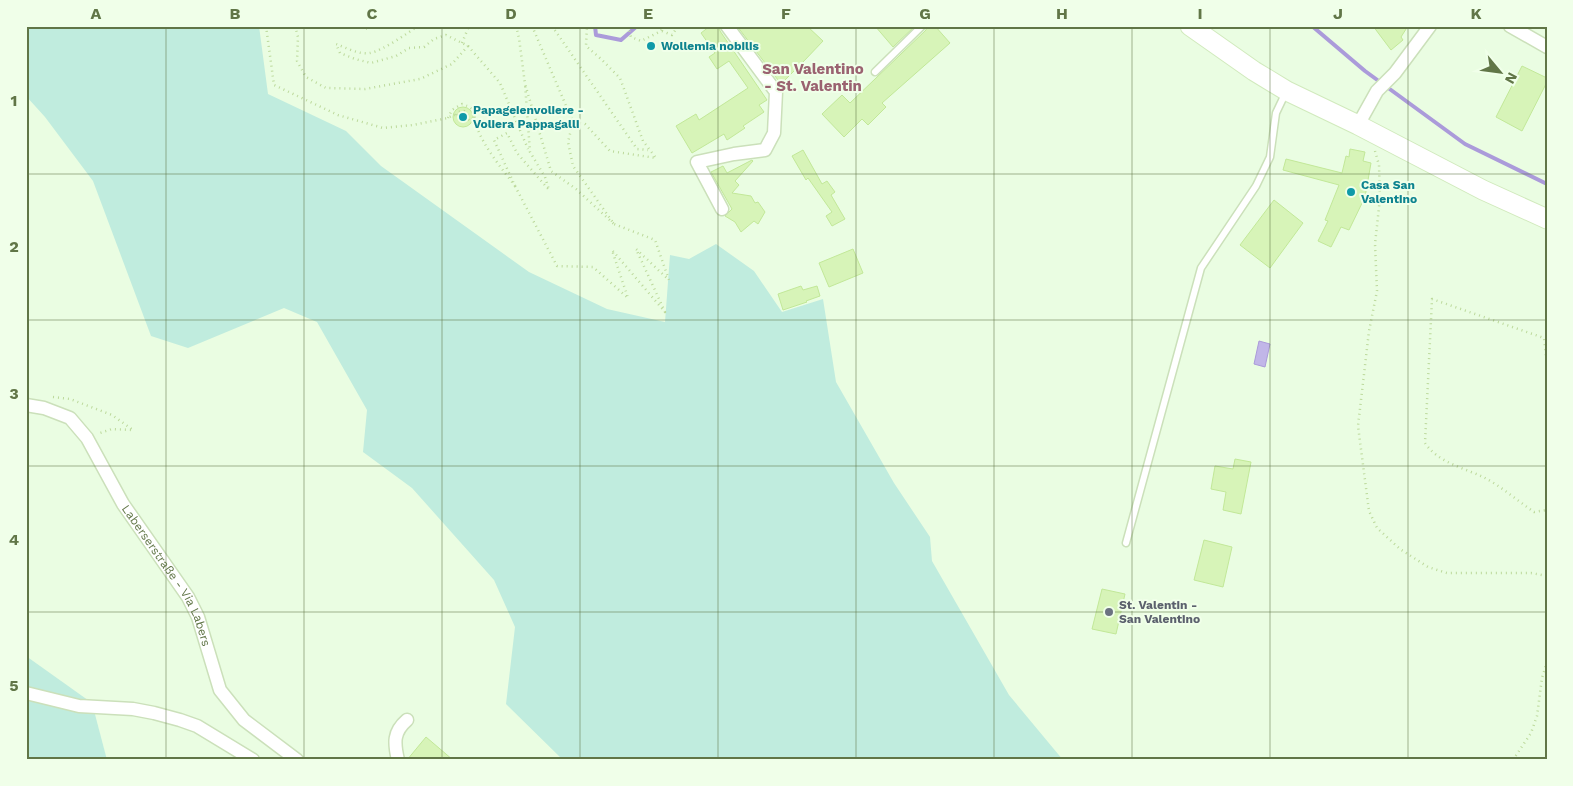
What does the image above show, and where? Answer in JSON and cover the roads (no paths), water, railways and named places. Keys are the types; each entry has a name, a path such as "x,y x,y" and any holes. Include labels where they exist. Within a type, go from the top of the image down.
{"main road":[{"path":"1190,26 1254,71 1287,91 1358,125 1483,190 1547,219"}],"street":[{"path":"722,209 697,162 765,150 774,133 776,92 727,26"},
{"path":"1358,125 1377,91 1395,73 1430,26"},
{"path":"1510,26 1547,47"},
{"name":"Laberserstraße - Via Labers","path":"26,405 44,408 70,418 87,438 123,504 188,597 198,617 220,690 244,720 297,760"},
{"path":"26,693 79,706 133,710 172,718 197,726 253,760"},
{"path":"398,760 395,739 399,726 407,720"}],"lane":[{"path":"875,72 922,26"},
{"path":"1126,543 1201,268 1256,186 1270,157 1276,113 1287,91"}],"waterway":[{"path":"595,26 596,35 621,40 637,26"},
{"path":"1312,26 1365,71 1465,144 1547,184"}],"place":[{"name":"Wollemia nobilis","path":"651,46"},
{"name":"Papageienvoliere - Voliera Pappagalli","path":"463,117"},
{"name":"Casa San Valentino","path":"1351,192"},
{"name":"St. Valentin - San Valentino","path":"1109,612"}],"district":[{"name":"San Valentino - St. Valentin","path":"813,78"}]}
